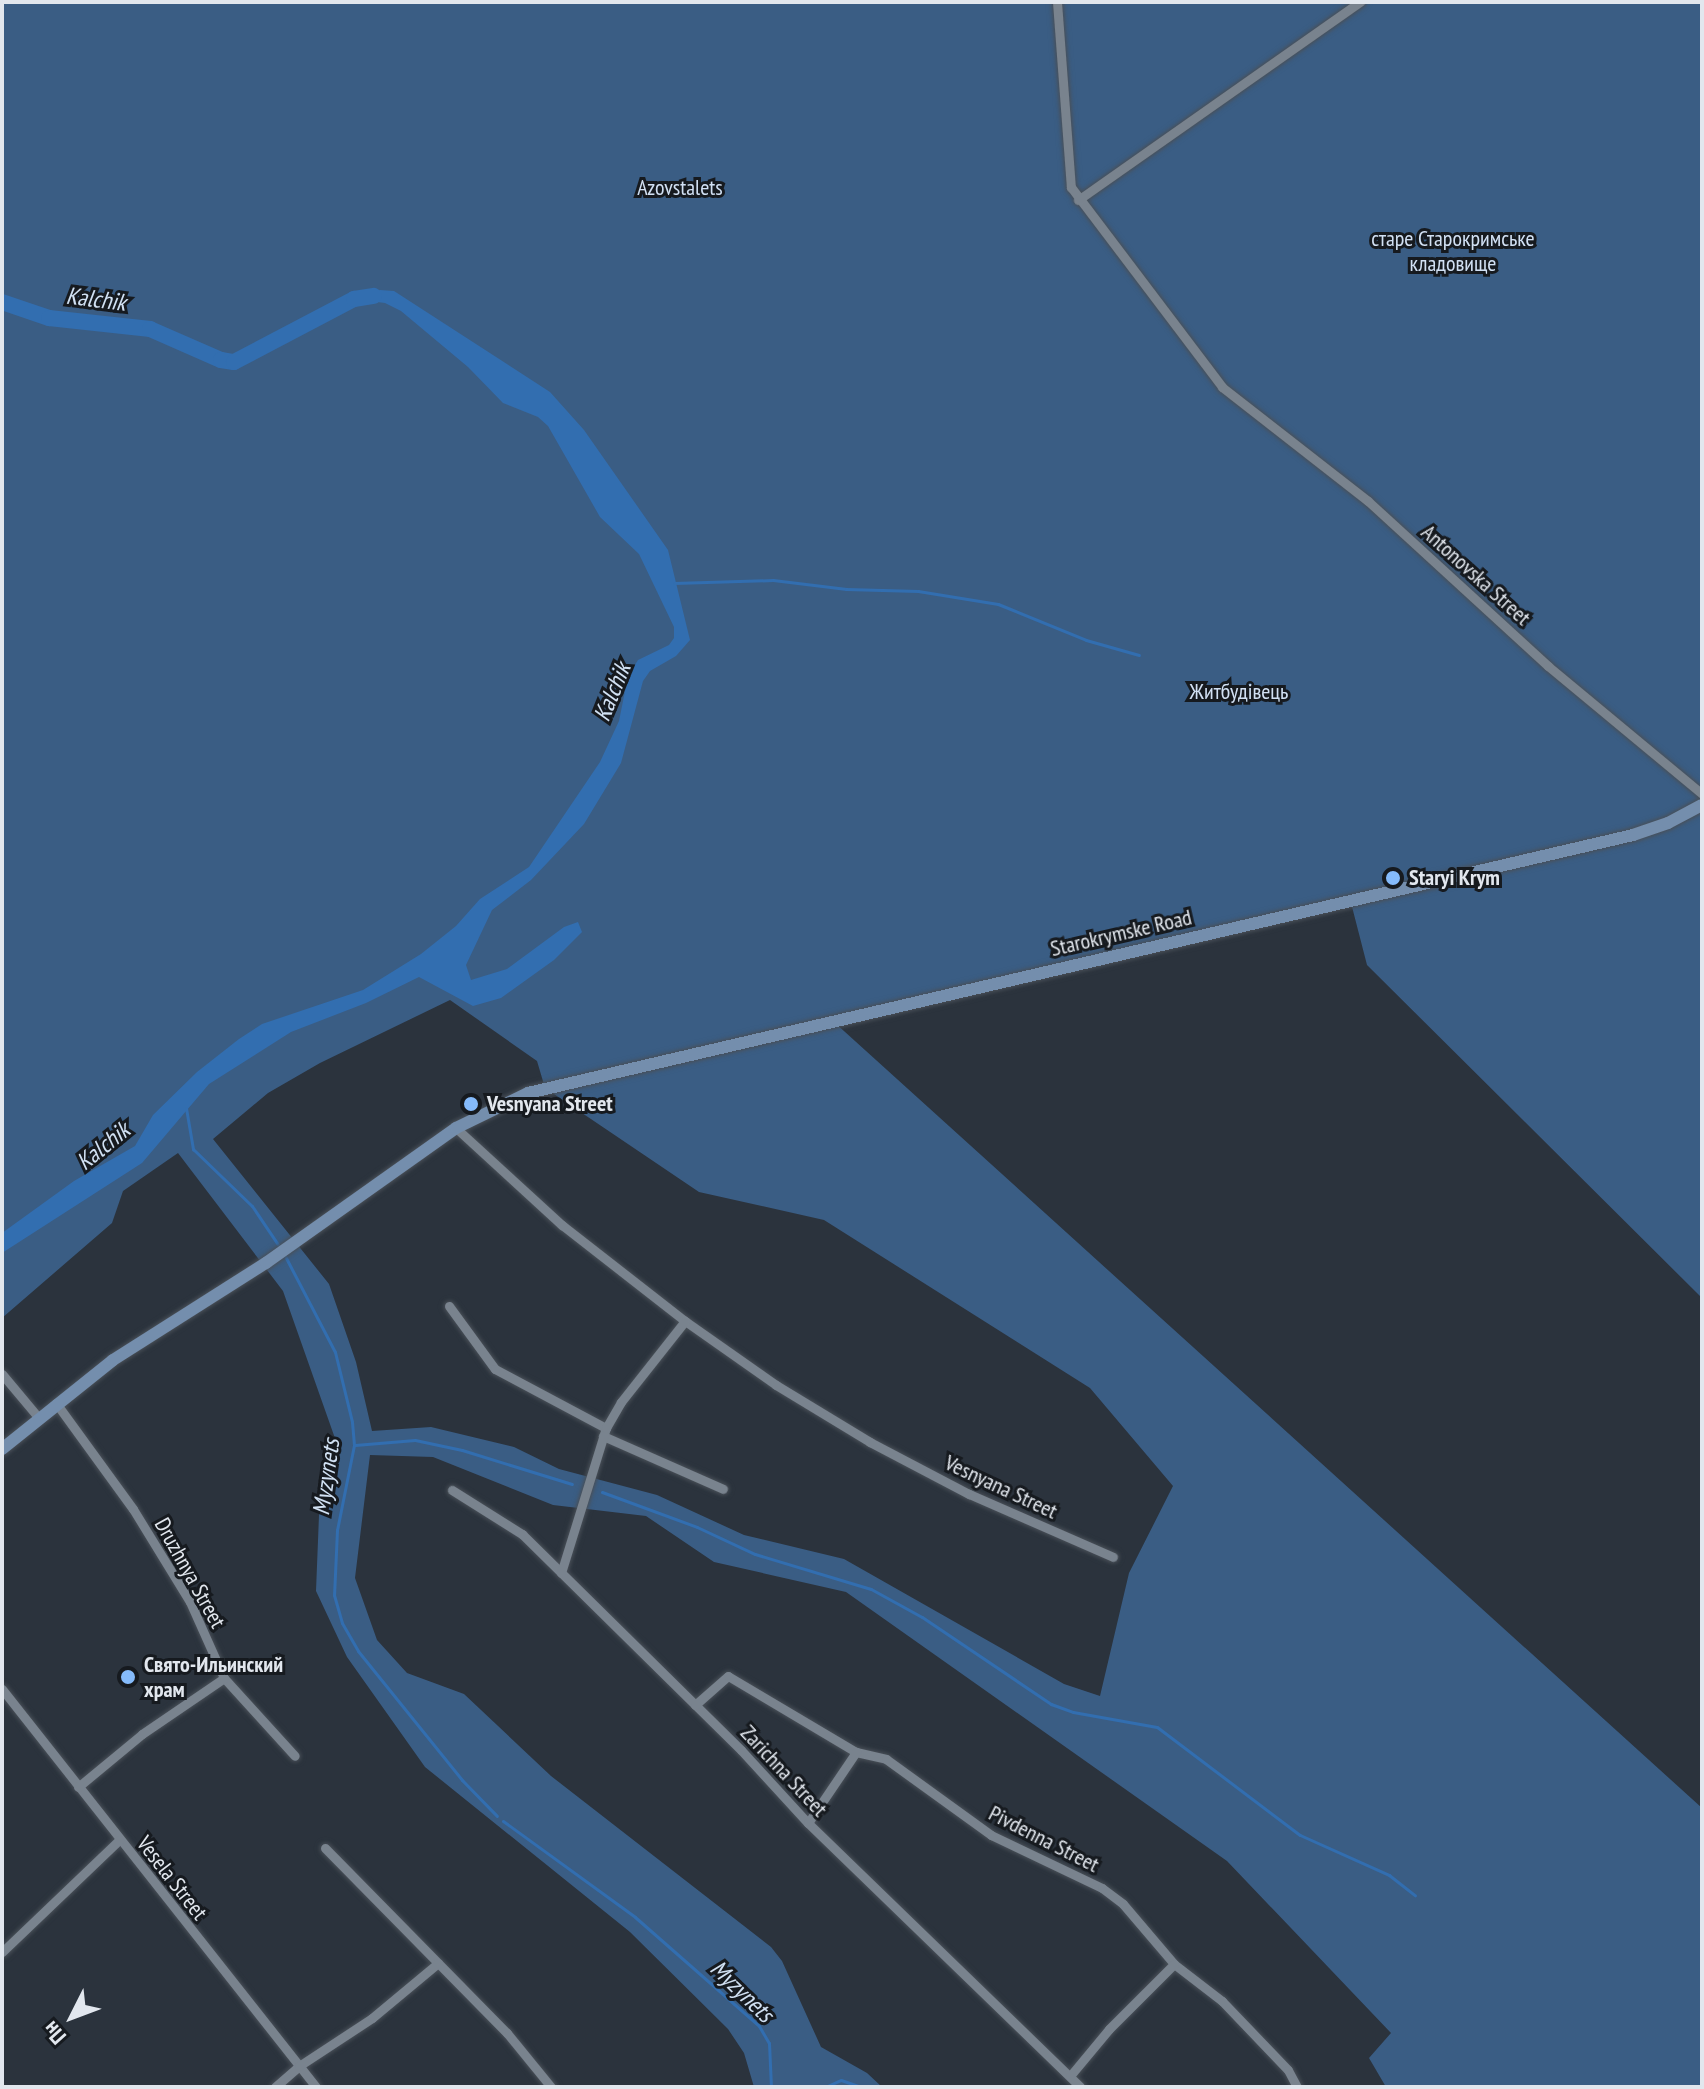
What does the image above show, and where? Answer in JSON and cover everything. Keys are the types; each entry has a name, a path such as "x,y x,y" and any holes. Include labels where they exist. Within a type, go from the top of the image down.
{"street":[{"path":"1057,2 1067,167 1078,200 1360,2"},
{"name":"Antonovska Street","path":"1078,200 1222,387 1368,501 1548,666 1702,794"},
{"name":"Starokrymske Road","path":"2,1449 38,1417 113,1360 266,1263 456,1128 501,1104 545,1088 1633,835 1668,823 1702,805"},
{"name":"Vesnyana Street","path":"456,1128 562,1225 685,1321 776,1385 870,1442 969,1494 1113,1557"},
{"path":"449,1306 495,1369 604,1432 723,1489"},
{"path":"561,1573 604,1432 621,1402 685,1321"},
{"path":"2,1374 38,1417"},
{"name":"Druzhnya Street","path":"56,1403 133,1509 183,1591 224,1678 295,1756"},
{"name":"Zarichna Street","path":"452,1490 522,1534 695,1705 808,1823 1080,2087"},
{"name":"Pivdenna Street","path":"695,1705 728,1676 856,1752 886,1759 979,1828 1112,1895 1174,1964 1222,2001 1288,2070 1297,2087"},
{"path":"78,1787 142,1734 224,1678"},
{"name":"Vesela Street","path":"2,1689 316,2087"},
{"path":"808,1823 856,1752"},
{"path":"2,1952 119,1840"},
{"path":"325,1848 507,2033 551,2087"},
{"path":"275,2087 299,2066 372,2018 438,1963"},
{"path":"1070,2076 1109,2029 1174,1964"}],"green space":[{"path":"2,2 1702,2 1702,1298 1367,965 1350,899 834,1022 1702,1808 1702,2087 1386,2087 1369,2058 1391,2033 1227,1861 846,1592 714,1562 646,1516 553,1505 433,1457 370,1455 355,1578 377,1640 407,1673 464,1694 551,1776 771,1947 782,1961 821,2047 867,2073 882,2087 754,2087 744,2053 728,2029 630,1932 425,1767 347,1657 316,1591 319,1515 337,1444 283,1291 178,1153 123,1191 112,1223 2,1318","holes":["450,1000 537,1061 545,1088 699,1192 824,1220 1090,1388 1173,1486 1129,1573 1100,1696 1064,1684 844,1559 744,1535 657,1495 559,1469 514,1447 431,1427 372,1431 356,1362 329,1284 213,1139 268,1093 320,1063"]}],"shaded area":[{"path":"380,290 394,291 550,392 584,430 668,550 690,640 676,656 650,671 643,681 621,763 584,824 531,880 492,910 466,965 471,980 507,969 564,927 578,922 582,932 554,960 501,998 473,1006 419,977 366,1003 291,1032 209,1084 142,1163 2,1253 2,1233 74,1181 135,1146 153,1115 197,1072 239,1039 262,1024 363,990 421,954 456,926 480,899 529,867 600,762 619,721 628,676 638,660 669,645 674,638 674,627 639,554 600,517 548,426 538,417 503,403 468,367 401,311 385,303 354,299"}],"waterway":[{"name":"Kalchik","path":"2,302 49,318 150,329 221,360 234,362 354,299 374,296"},
{"path":"674,583 773,580 846,589 918,591 998,604 1086,640 1139,655"},
{"name":"Myzynets","path":"186,1108 193,1149 252,1206 281,1249"},
{"name":"Myzynets","path":"285,1256 335,1352 352,1422 354,1445 337,1530 334,1595 342,1623 358,1651 462,1780 497,1816"},
{"path":"355,1445 415,1440 462,1450 572,1484"},
{"path":"602,1492 697,1527 755,1554 871,1589 922,1617 1051,1704 1073,1712 1157,1727 1300,1835 1389,1875 1415,1895"},
{"name":"Myzynets","path":"503,1821 635,1917 759,2026 769,2043 771,2087"},
{"name":"Myzynets","path":"825,2087 841,2080 861,2087"}],"place":[{"name":"Staryi Krym","path":"1393,878"},
{"name":"Vesnyana Street","path":"471,1104"},
{"name":"Свято-Ильинский храм","path":"128,1677"}],"park label":[{"name":"Azovstalets","path":"680,188"},
{"name":"старе Старокримське кладовище","path":"1453,250"},
{"name":"Житбудівець","path":"1239,692"}]}
